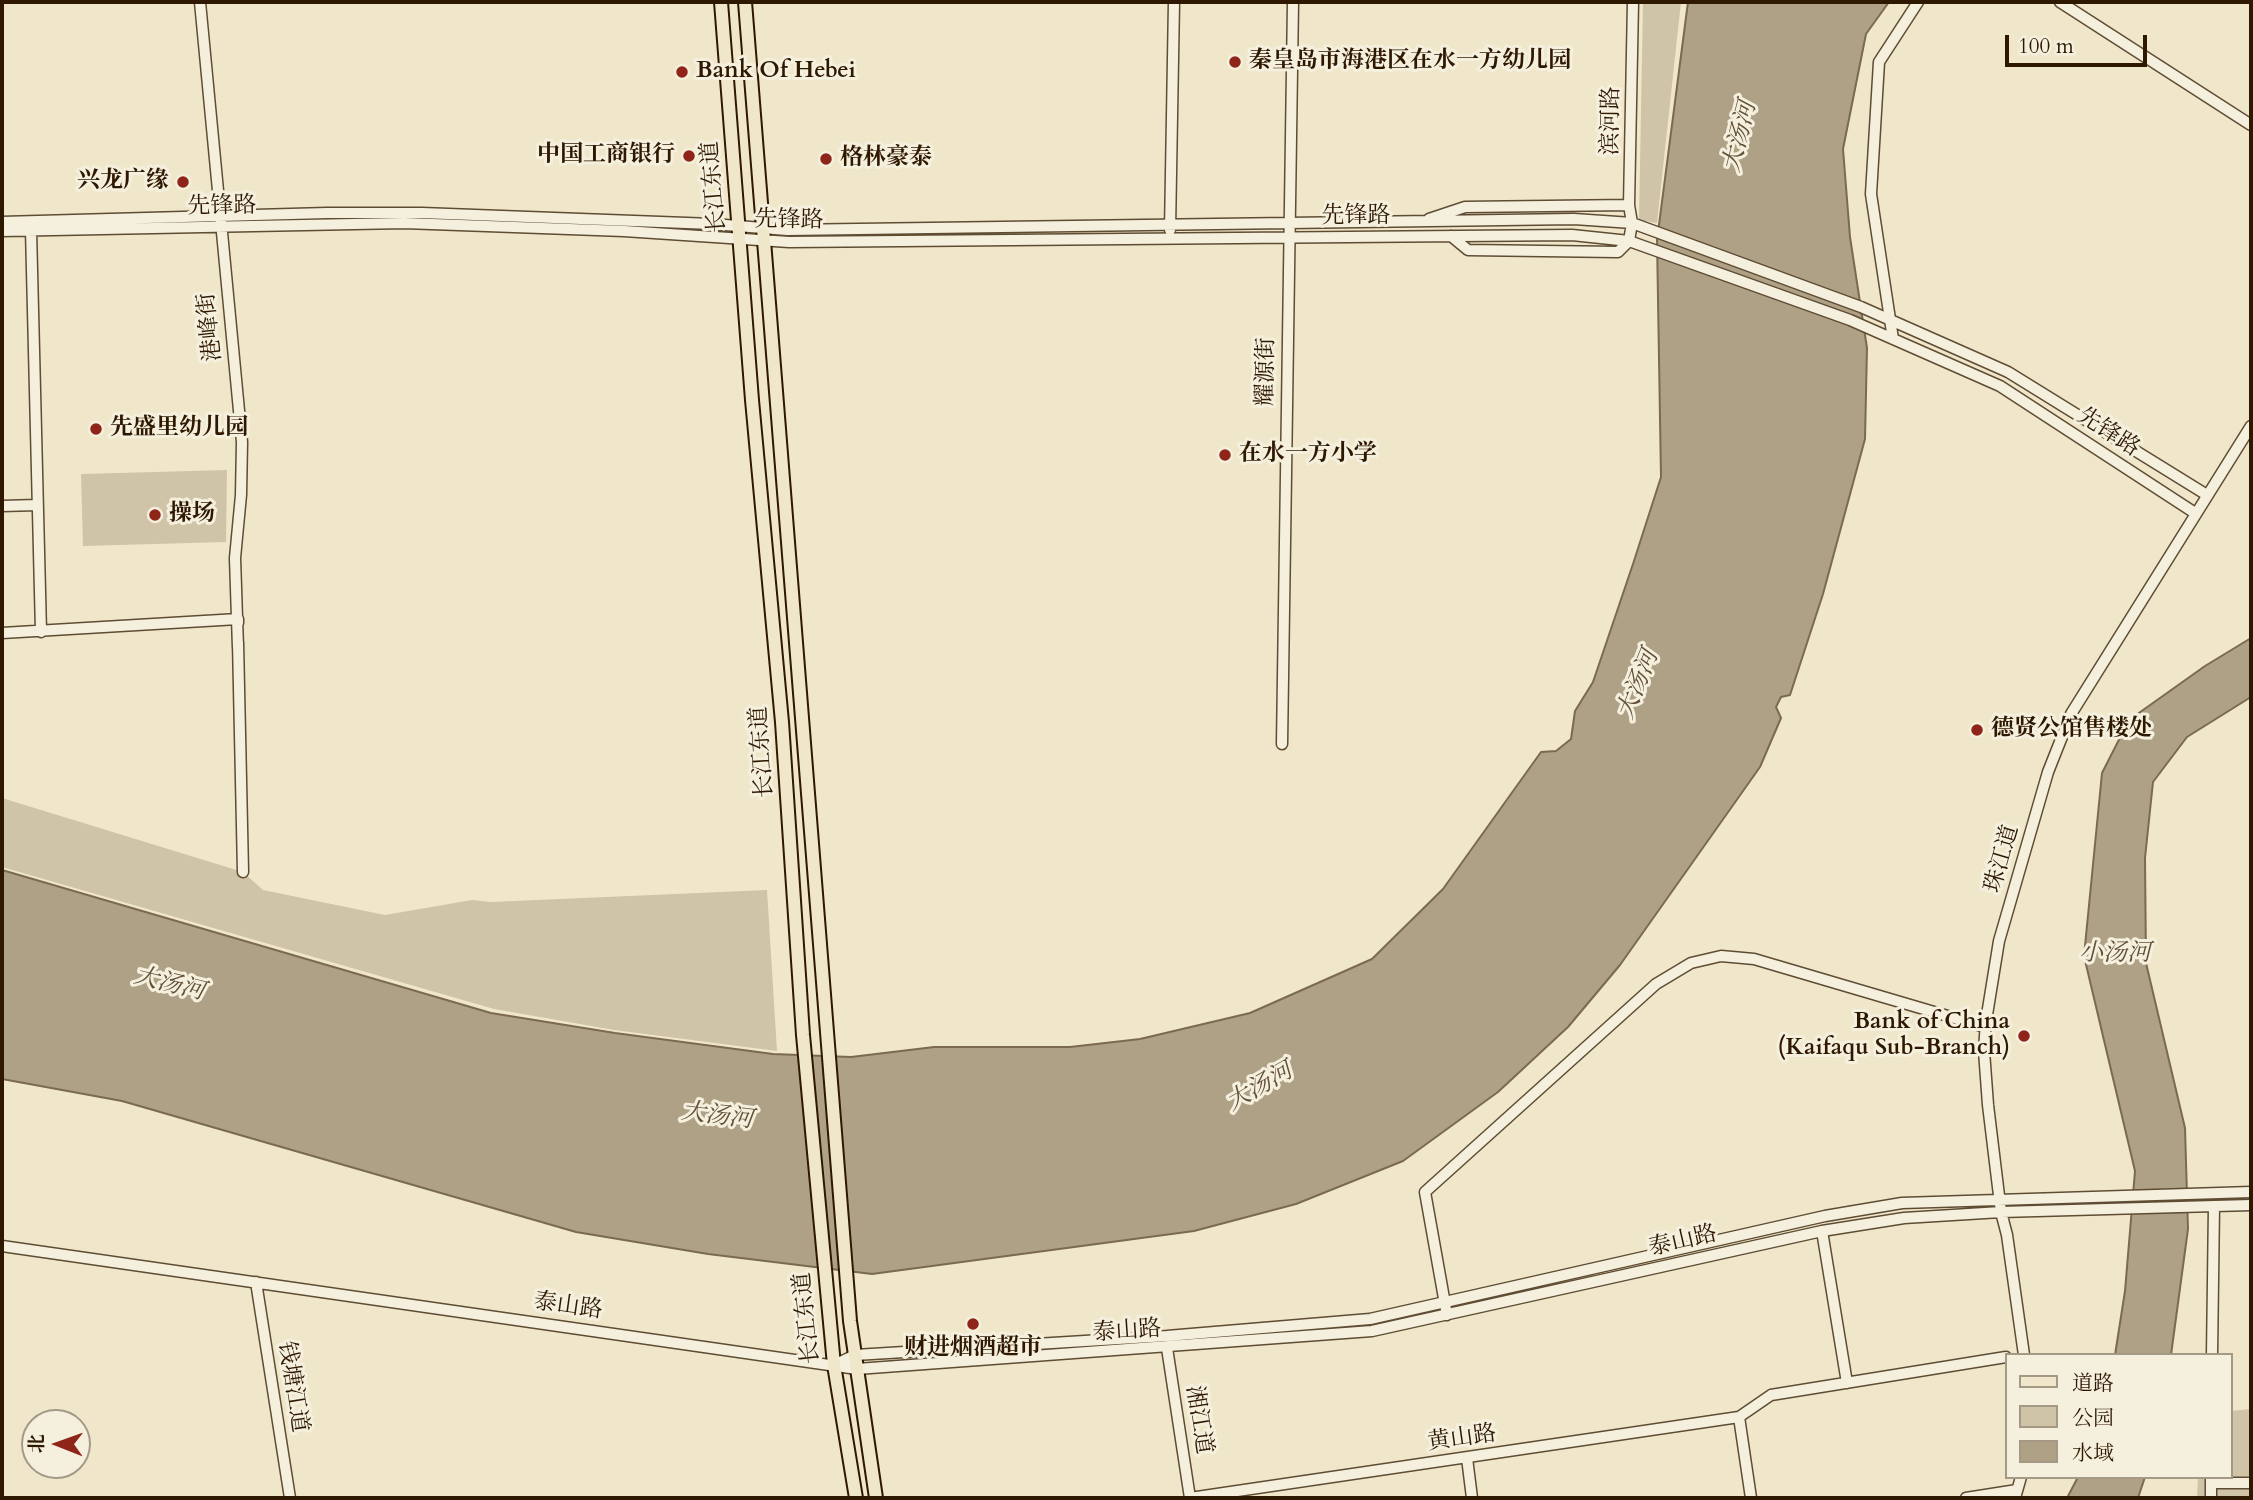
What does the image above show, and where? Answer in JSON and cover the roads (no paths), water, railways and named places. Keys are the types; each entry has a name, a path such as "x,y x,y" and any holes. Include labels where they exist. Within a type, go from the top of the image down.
{"main road":[{"name":"长江东道","path":"721,2 752,400 782,722 803,1035 834,1365 856,1498"},
{"name":"长江东道","path":"745,2 848,1284 855,1355 876,1498"}],"street":[{"name":"港峰街","path":"200,2 242,442 241,495 235,558 243,872"},
{"path":"1170,237 1174,2"},
{"name":"耀源街","path":"1282,744 1293,2"},
{"name":"滨河路","path":"1629,241 1632,223 1629,205 1633,2"},
{"path":"1893,339 1871,194 1879,62 1918,2"},
{"path":"2060,2 2251,125"},
{"path":"1418,222 1465,207 1629,205"},
{"path":"2,222 219,221 422,212 699,223 739,233 765,235 788,230 1288,222 1574,219 1632,223 1848,302 2008,372 2207,495"},
{"name":"先锋路","path":"2,231 219,221"},
{"path":"31,230 41,632"},
{"name":"先锋路","path":"765,235 1572,235 1629,241 1850,320 2000,386 2195,513"},
{"path":"1451,236 1468,250 1618,252 1629,241"},
{"name":"珠江道","path":"2023,1353 1988,1105 1985,1027 1999,941 2059,742 2071,715 2251,426"},
{"path":"2,506 37,505"},
{"path":"2,633 238,619"},
{"path":"1447,1315 1424,1192 1656,984 1691,963 1721,956 1754,959 1985,1027"},
{"path":"834,1365 855,1355 1167,1336 1370,1319 1825,1216 1902,1203 2251,1192"},
{"name":"泰山路","path":"2,1247 857,1369 1372,1331 1822,1231 1904,1218 2001,1212 2251,1205"},
{"path":"2212,1353 2214,1206"},
{"path":"1822,1231 1847,1383"},
{"name":"钱塘江道","path":"256,1282 290,1498"},
{"name":"湘江道","path":"1167,1348 1190,1498"},
{"path":"1751,1498 1739,1417 1772,1395 2004,1357"},
{"name":"黄山路","path":"1190,1498 1739,1417"},
{"path":"1467,1458 1472,1498"},
{"path":"2211,1498 2211,1480 2251,1483"},
{"path":"1966,1498 2016,1494"}],"water":[{"name":"大汤河","path":"1688,2 1889,2 1866,34 1843,149 1850,237 1867,348 1865,439 1823,594 1790,695 1781,697 1776,707 1781,718 1760,767 1620,965 1568,1027 1498,1092 1403,1161 1296,1204 1194,1231 872,1274 708,1254 576,1232 122,1101 2,1079 2,870 491,1013 773,1054 851,1057 934,1047 1070,1047 1140,1039 1250,1013 1372,959 1443,889 1541,752 1556,751 1571,739 1575,711 1593,682 1633,564 1661,477 1657,240"},
{"name":"小汤河","path":"2251,638 2251,697 2187,737 2153,782 2145,858 2146,963 2185,1128 2188,1229 2171,1353 2115,1353 2125,1291 2135,1171 2084,956 2102,773 2129,720 2205,666"},
{"path":"2077,1479 2144,1479 2138,1498 2067,1498"}],"place":[{"name":"秦皇岛市海港区在水一方幼儿园","path":"1235,62"},
{"name":"Bank Of Hebei","path":"682,72"},
{"name":"中国工商银行","path":"689,156"},
{"name":"格林豪泰","path":"826,159"},
{"name":"兴龙广缘","path":"183,182"},
{"name":"先盛里幼儿园","path":"96,429"},
{"name":"在水一方小学","path":"1225,455"},
{"name":"操场","path":"155,515"},
{"name":"德贤公馆售楼处","path":"1977,730"},
{"name":"Bank of China (Kaifaqu Sub-Branch)","path":"2024,1036"},
{"name":"财进烟酒超市","path":"973,1324"}]}
